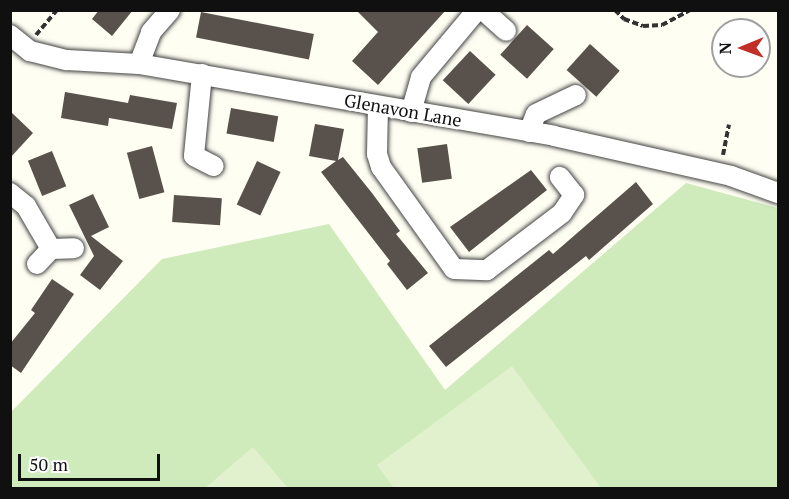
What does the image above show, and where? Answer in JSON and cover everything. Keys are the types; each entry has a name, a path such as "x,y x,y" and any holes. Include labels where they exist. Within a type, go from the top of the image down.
{"street":[{"path":"139,64 151,32 170,10"},
{"path":"411,112 421,77 477,10"},
{"path":"483,10 506,31"},
{"name":"Glenavon Lane","path":"17,41 67,60 139,64 529,132 717,173 778,193"},
{"path":"202,74 194,156 214,166"},
{"path":"529,132 536,114 576,95"},
{"path":"378,106 377,154 381,167 454,269 487,270 562,213 574,195 560,177"},
{"path":"10,193 26,206 51,249"},
{"path":"37,264 51,249 74,248"}],"path":[{"path":"17,41 57,10"},
{"path":"615,10 624,19 643,26 662,25 690,10"},
{"path":"717,173 729,125"}],"green space":[{"path":"686,183 778,208 778,488 11,488 11,412 162,259 329,224 445,390"},
{"path":"512,366 601,488 394,488 377,465"},
{"path":"253,447 288,488 205,488"}],"building":[{"path":"99,10 133,10 112,36 92,19"},
{"path":"356,10 446,10 378,85 352,61 378,32"},
{"path":"201,12 314,34 309,59 196,38"},
{"path":"527,25 554,49 527,79 500,55"},
{"path":"590,44 620,71 596,97 567,70"},
{"path":"470,51 496,75 468,104 443,80"},
{"path":"65,92 128,103 130,95 177,103 172,129 109,118 108,126 61,118"},
{"path":"231,108 278,116 274,142 226,134"},
{"path":"10,111 33,133 10,158"},
{"path":"315,124 344,129 338,160 343,157 372,193 400,231 396,234 428,273 407,290 387,264 390,261 321,172 336,161 309,156"},
{"path":"447,144 452,179 422,183 417,148"},
{"path":"152,146 164,192 139,199 127,153"},
{"path":"52,151 66,186 42,196 28,161"},
{"path":"257,161 281,172 260,215 237,205"},
{"path":"531,170 547,190 469,252 450,227"},
{"path":"636,182 653,204 589,260 586,256 446,367 429,346 549,250 553,254"},
{"path":"93,194 109,227 91,236 123,261 100,290 80,275 94,256 69,205"},
{"path":"174,195 222,198 220,225 172,222"},
{"path":"52,279 74,294 21,373 10,365 10,344 35,313 31,310"}]}
